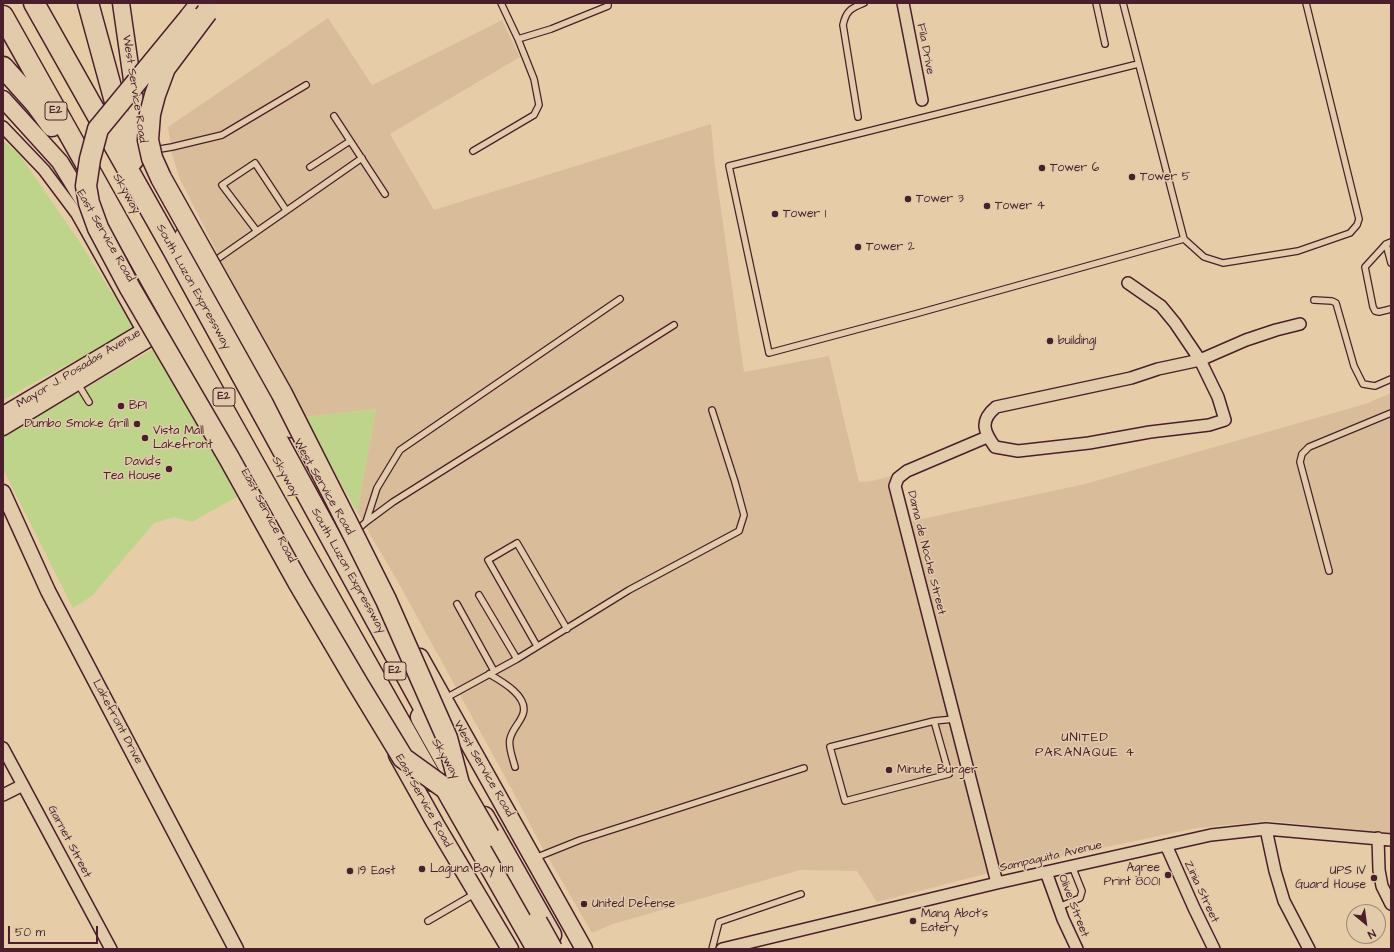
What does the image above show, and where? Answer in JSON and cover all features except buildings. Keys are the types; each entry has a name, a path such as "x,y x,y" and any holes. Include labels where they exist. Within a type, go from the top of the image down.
{"highway":[{"name":"Skyway","path":"6,3 299,531 552,949"},
{"name":"Skyway","path":"21,3 453,787 537,949"},
{"name":"South Luzon Expressway","path":"34,3 171,246 374,619 486,843 528,949"},
{"path":"88,3 130,153 171,246"},
{"path":"201,3 98,128 90,159 86,186 89,203 98,228 130,288 229,458 298,582 403,758 453,787"},
{"path":"215,3 165,68 150,114 148,140 152,158 161,178 282,394 379,587 447,738 453,787"},
{"name":"South Luzon Expressway","path":"3,16 109,206 486,843 559,949"},
{"path":"3,67 36,104 109,206"}],"main road":[{"name":"West Service Road","path":"121,3 139,129 144,151 160,194 248,357 384,591 584,949"},
{"name":"East Service Road","path":"3,99 60,162 142,300 152,332 233,451 413,784 510,949"}],"street":[{"name":"Fila Drive","path":"903,3 922,100"},
{"path":"3,127 44,170 77,214 152,332"},
{"path":"1128,283 1160,306 1175,323 1200,360 1218,396 1225,420 1209,425 1150,432 1089,443 1018,451 995,447 987,437 984,423 988,413 996,407 1131,378 1158,369 1200,360 1246,340 1300,324"},
{"name":"Mayor J. Posadas Avenue","path":"3,428 75,378 152,332"},
{"name":"Mayor J. Posadas Avenue","path":"3,414 75,378"},
{"name":"Dama de Noche Street","path":"987,437 907,471 898,478 895,486 997,883"},
{"name":"Lakefront Drive","path":"3,492 48,591 236,949"},
{"name":"Garnet Street","path":"3,748 112,949"},
{"path":"3,795 23,785"},
{"path":"1266,829 1274,871 1284,901 1309,949"},
{"name":"Sampaguita Avenue","path":"730,948 997,883 1211,835 1266,829 1391,840"},
{"path":"1378,838 1379,870 1382,886 1391,904"},
{"name":"Zinia Street","path":"1166,845 1214,949"},
{"name":"Olive Street","path":"1046,872 1076,949"}],"lane":[{"path":"473,151 534,115 538,105 534,79 518,39 501,3"},
{"path":"518,39 551,29 608,6 608,3"},
{"path":"858,116 843,25 845,16 848,12 864,3"},
{"path":"1096,3 1105,44"},
{"path":"1122,3 1184,239 1204,257 1223,263 1298,251 1350,233 1357,225 1359,219 1306,3"},
{"path":"1138,64 729,166 769,353 1184,239"},
{"path":"144,151 172,147 222,135 306,84"},
{"path":"334,116 385,194"},
{"path":"310,167 350,141"},
{"path":"201,270 256,230 362,158"},
{"path":"256,230 222,185 255,163 286,210"},
{"path":"1388,243 1391,263"},
{"path":"1388,243 1365,267 1375,311 1379,312 1391,309"},
{"path":"366,522 377,488 400,450 620,299"},
{"path":"1314,300 1332,301 1336,304 1354,366 1364,384 1374,386 1391,379"},
{"path":"351,536 366,522 393,502 674,325"},
{"path":"75,378 89,402"},
{"path":"444,699 567,629 629,590 739,531 744,515 712,410"},
{"path":"1329,571 1300,462 1302,454 1309,448 1391,413"},
{"path":"538,646 488,560 517,543 567,629"},
{"path":"479,594 516,659"},
{"path":"457,604 492,672 508,685 523,703 524,713 512,732 510,741 515,767"},
{"path":"934,721 949,774 845,802 830,747 934,721 954,719"},
{"path":"533,858 580,840 804,768"},
{"path":"1059,907 1080,898 1082,891 1072,866"},
{"path":"428,921 476,893"},
{"path":"712,949 719,922 801,894"}],"shaded area":[{"path":"328,18 372,85 502,20 520,57 390,134 434,210 711,124 715,167 744,372 829,356 859,482 872,481 899,474 912,521 1085,484 1365,404 1391,393 1391,833 1269,821 1197,828 1016,866 877,902 857,871 800,870 613,924 592,933 542,847 398,582 357,512 376,409 304,417 257,332 179,177 172,154 168,127"}],"green space":[{"path":"3,141 19,154 79,241 134,328 3,400"},
{"path":"158,346 240,495 192,522 174,517 154,523 92,596 73,608 5,473 3,468 3,436"},
{"path":"376,409 357,512 304,417"}],"place":[{"name":"Tower 6","path":"1042,168"},
{"name":"Tower 5","path":"1132,177"},
{"name":"Tower 3","path":"908,199"},
{"name":"Tower 4","path":"987,206"},
{"name":"Tower 1","path":"775,214"},
{"name":"Tower 2","path":"858,247"},
{"name":"building1","path":"1050,341"},
{"name":"BPI","path":"121,406"},
{"name":"Dumbo Smoke Grill","path":"137,424"},
{"name":"Vista Mall Lakefront","path":"145,438"},
{"name":"David's Tea House","path":"169,469"},
{"name":"Minute Burger","path":"889,770"},
{"name":"Laguna Bay Inn","path":"422,869"},
{"name":"19 East","path":"350,871"},
{"name":"Agree Print 8001","path":"1168,875"},
{"name":"UPS IV Guard House","path":"1374,878"},
{"name":"United Defense","path":"584,904"},
{"name":"Mang Abot's Eatery","path":"913,921"}],"district":[{"name":"UNITED PARANAQUE 4","path":"1085,746"}]}
